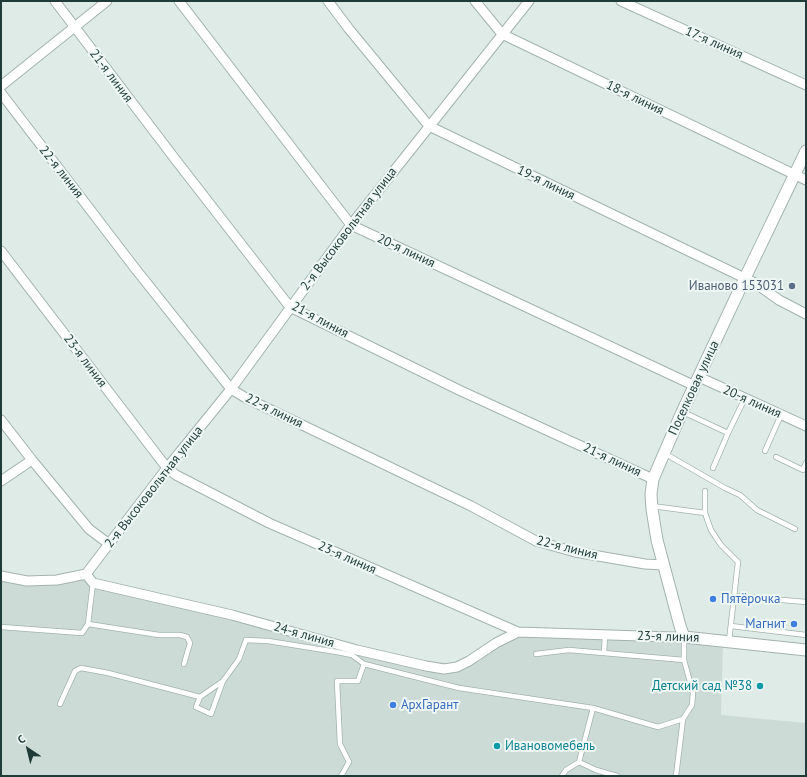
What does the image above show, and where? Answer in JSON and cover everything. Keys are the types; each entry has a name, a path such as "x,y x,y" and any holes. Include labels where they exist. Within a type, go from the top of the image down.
{"street":[{"name":"21-я линия","path":"55,1 290,307 459,390 653,479"},
{"path":"1,86 107,1"},
{"name":"20-я линия","path":"179,1 351,225 697,381 745,398 806,426"},
{"name":"19-я линия","path":"328,1 349,29 429,126 755,283 779,300 806,314"},
{"name":"18-я линия","path":"475,1 502,34 806,180"},
{"name":"2-я Высоковольтная улица","path":"86,574 167,468 232,389 290,307 351,225 529,1"},
{"name":"17-я линия","path":"621,1 806,85"},
{"name":"22-я линия","path":"1,93 134,267 232,389 246,398 471,506 536,541 575,552 645,564 664,565"},
{"name":"Поселковая улица","path":"684,637 657,540 651,494 653,479 682,412 744,278 806,151"},
{"name":"23-я линия","path":"1,251 167,468 176,475 269,523 518,632 684,637 806,650"},
{"path":"1,420 89,529 109,544"},
{"path":"1,481 32,460"},
{"path":"1,576 26,580 57,580 86,574 93,583"},
{"name":"24-я линия","path":"93,583 232,615 357,650 444,669 457,667 469,661 496,643 518,632"}],"lane":[{"path":"713,468 745,398"},
{"path":"682,412 728,433"},
{"path":"765,451 781,415"},
{"path":"664,453 740,495 757,510 795,529"},
{"path":"776,456 803,470 806,463"},
{"path":"705,490 706,513 711,530 721,545 738,562 729,642"},
{"path":"652,506 706,513"},
{"path":"1,627 82,633 88,624 93,583"},
{"path":"734,596 806,602"},
{"path":"88,624 159,635 180,635 187,637 190,643 184,664"},
{"path":"730,626 806,634"},
{"path":"604,653 605,635"},
{"path":"676,776 683,719 692,705 693,693 684,660 684,637"},
{"path":"223,681 200,697 196,708 211,714 223,681 239,659 246,640 268,641 352,655 364,664 459,688 593,708 658,727 683,719"},
{"path":"536,654 568,650 684,660"},
{"path":"341,776 349,762 340,744 337,681 358,681 364,664"},
{"path":"60,704 75,671 81,668 200,697"},
{"path":"562,776 566,770 579,762 593,708"},
{"path":"579,762 596,770 617,776"}],"shaded area":[{"path":"1,572 28,579 91,577 120,591 176,599 272,621 390,657 464,665 480,661 499,644 526,634 723,643 721,715 806,723 806,776 1,776"}],"place":[{"name":"Иваново 153031","path":"792,286"},
{"name":"Пятёрочка","path":"713,599"},
{"name":"Магнит","path":"794,624"},
{"name":"Детский сад №38","path":"760,686"},
{"name":"АрхГарант","path":"393,705"},
{"name":"Ивановомебель","path":"497,746"}]}
